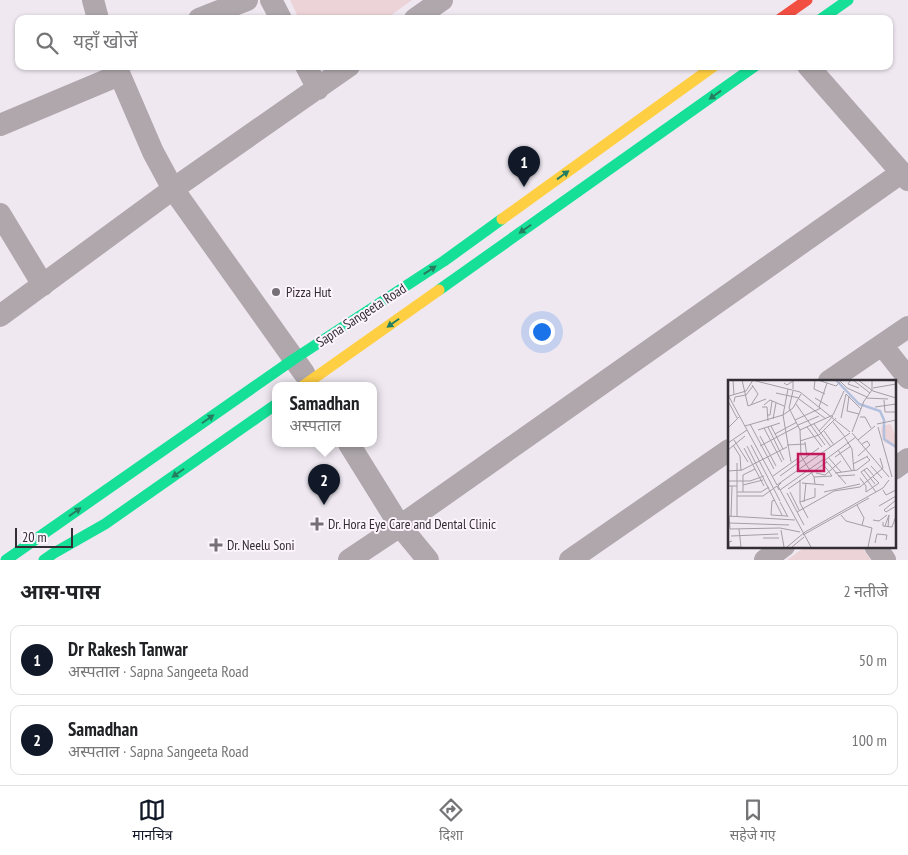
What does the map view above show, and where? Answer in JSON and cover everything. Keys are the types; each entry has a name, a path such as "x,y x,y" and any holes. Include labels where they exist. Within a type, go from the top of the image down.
{"main road":[{"path":"785,15 806,0"},
{"path":"827,15 848,0"},
{"name":"Sapna Sangeeta Road","path":"6,560 294,359 444,261 708,70"},
{"name":"Sapna Sangeeta Road","path":"313,382 749,70"},
{"path":"52,558 105,524 272,408"}],"street":[{"path":"93,0 97,15"},
{"path":"209,15 247,0"},
{"path":"271,0 279,15"},
{"path":"421,15 442,0"},
{"path":"308,70 318,89"},
{"path":"0,316 173,189 344,70"},
{"path":"349,560 904,177 811,70"},
{"path":"0,125 117,71 153,152 173,189 294,359 307,382"},
{"path":"0,214 43,285"},
{"path":"830,380 908,327"},
{"path":"882,345 908,378"},
{"path":"351,447 400,526 428,560"},
{"path":"570,560 728,451"},
{"path":"896,468 908,459"},
{"path":"765,560 781,548"},
{"path":"876,548 885,560"}],"shaded area":[{"path":"290,0 412,0 391,15 297,15"},
{"path":"803,548 862,548 871,560 787,560"}],"traffic: fast":[{"path":"827,15 848,0"},
{"path":"439,290 749,70"},
{"path":"6,560 294,359 444,261 502,219"},
{"path":"44,560 105,524 272,407"}],"traffic: slow":[{"path":"502,219 708,70"},
{"path":"309,382 439,290"}],"traffic: jam":[{"path":"786,15 807,0"}],"place":[{"name":"Dr Rakesh Tanwar","path":"524,187"},
{"name":"Pizza Hut","path":"276,292"},
{"name":"Samadhan","path":"324,505"},
{"name":"Dr. Hora Eye Care and Dental Clinic","path":"317,524"},
{"name":"Dr. Neelu Soni","path":"216,545"}]}
